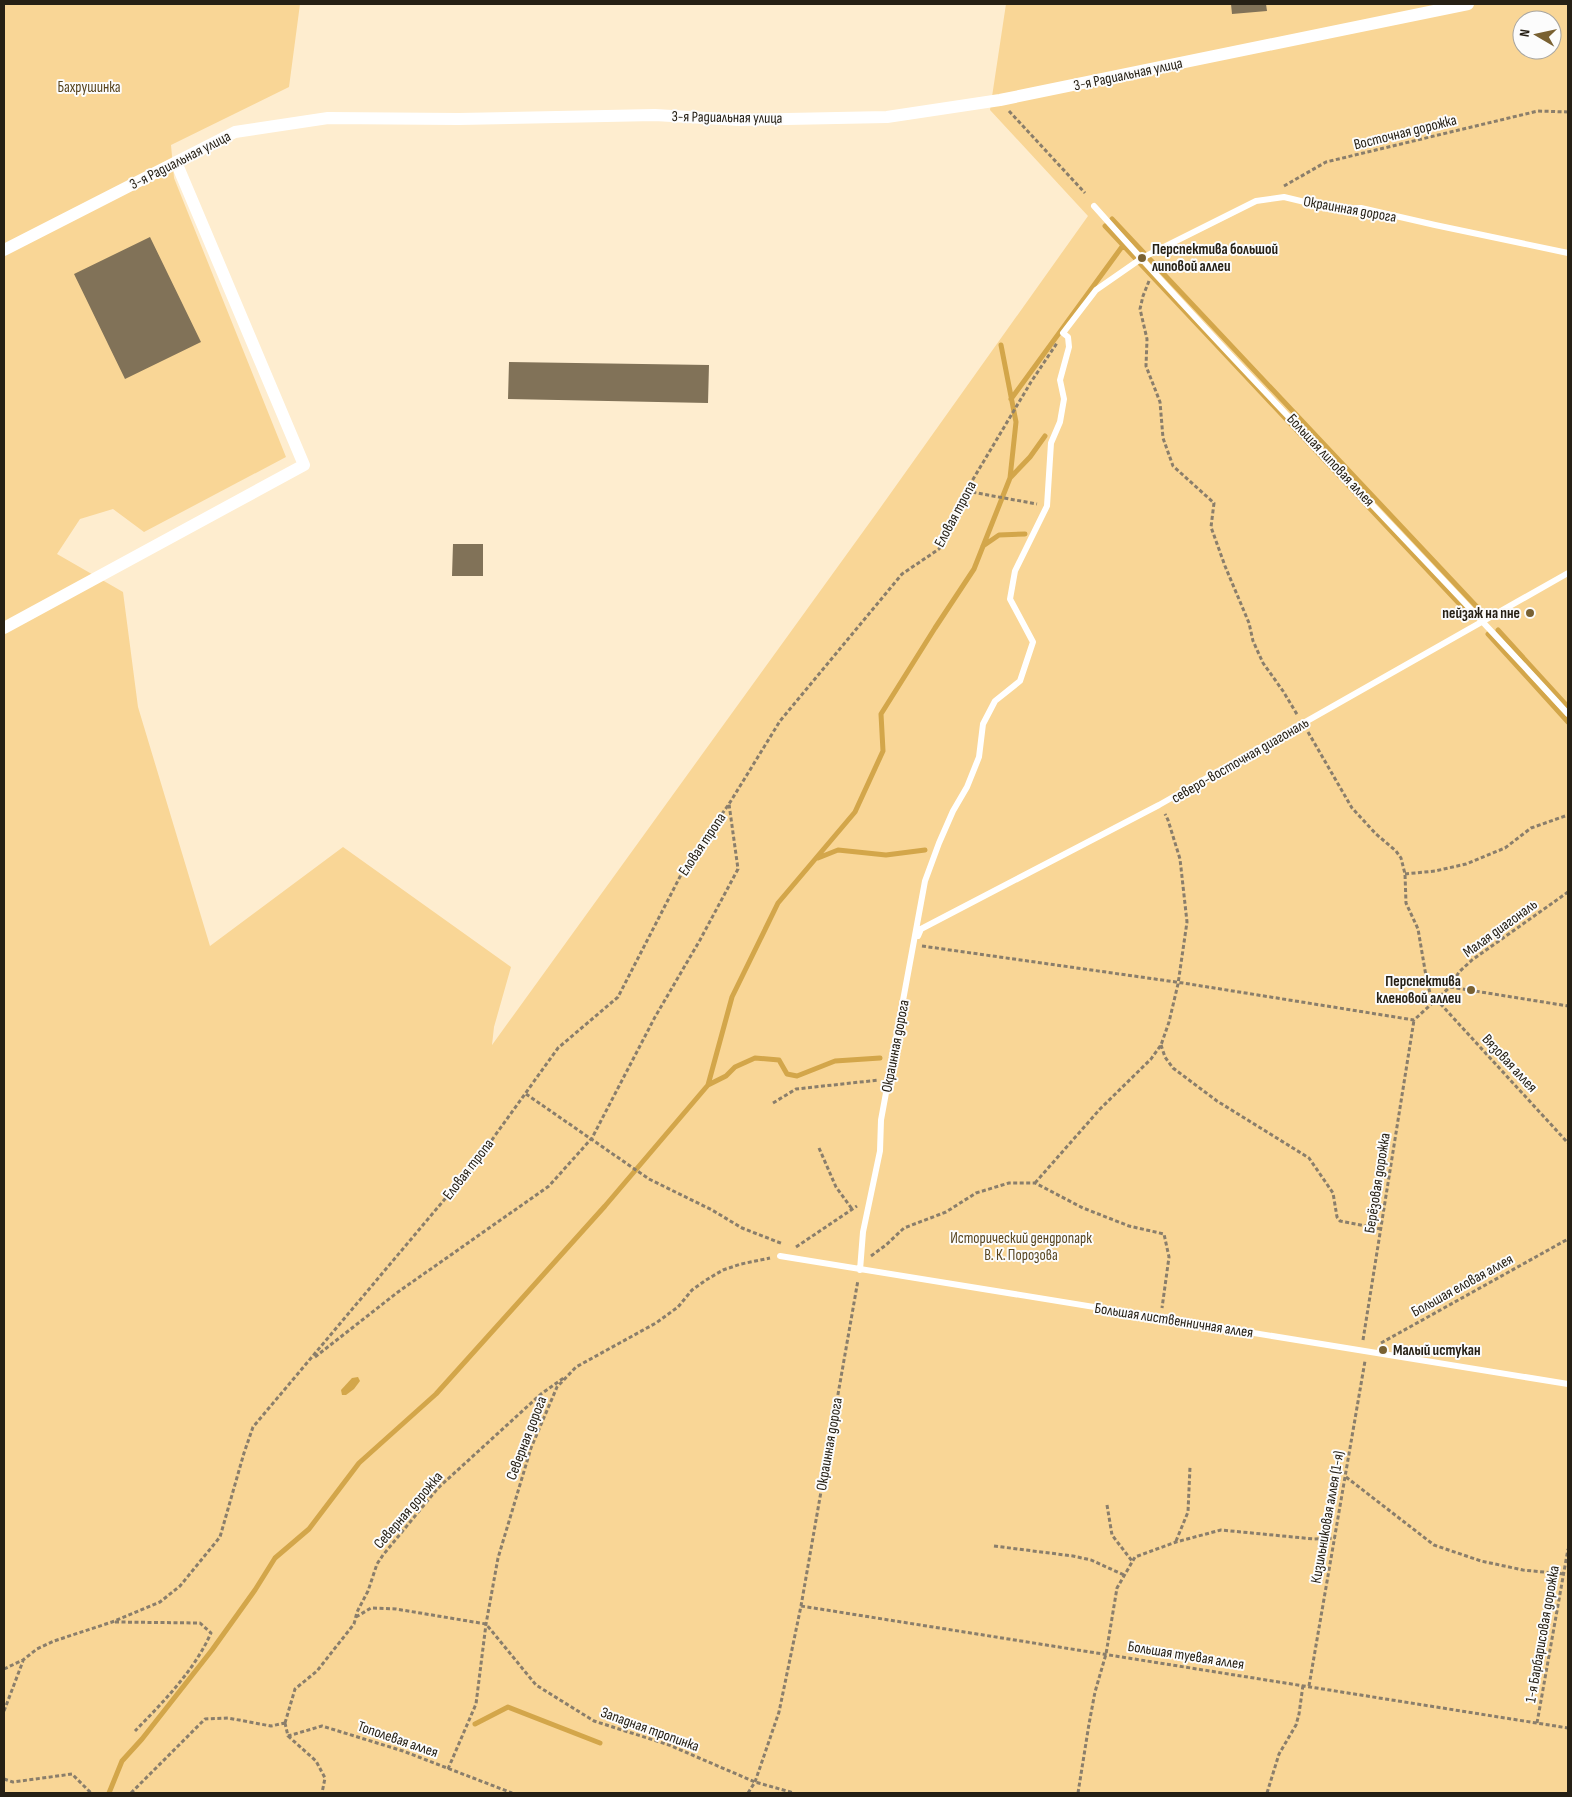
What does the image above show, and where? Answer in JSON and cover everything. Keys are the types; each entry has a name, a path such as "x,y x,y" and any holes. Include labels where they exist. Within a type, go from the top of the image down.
{"street":[{"name":"3-я Радиальная улица","path":"4,250 235,132 328,118 458,119 655,115 740,120 878,117 1000,100 1468,4"},
{"path":"4,628 304,465 176,162"}],"lane":[{"name":"Окраинная дорога","path":"1142,258 1256,201 1284,197 1334,209 1361,208 1568,253"},
{"name":"Большая липовая аллея","path":"1094,206 1327,457 1484,621 1568,714"},
{"path":"1063,333 1096,290 1142,258"},
{"name":"Окраинная дорога","path":"860,1266 863,1232 880,1151 881,1120 925,881 939,843 953,811 967,787 979,757 983,724 995,701 1020,681 1034,642 1010,599 1015,571 1047,506 1051,442 1060,422 1064,399 1060,380 1069,347 1068,337 1063,333"},
{"name":"северо-восточная диагональ","path":"914,945 921,929 1160,805 1568,573"},
{"name":"Большая лиственничная аллея","path":"780,1256 860,1266 1161,1318 1568,1384"}],"path":[{"path":"1000,100 1085,193"},
{"name":"Восточная дорожка","path":"1279,188 1326,162 1538,111 1568,112"},
{"path":"1151,268 1152,276 1143,296 1140,309 1147,339 1146,366 1160,402 1163,438 1173,466 1214,503 1211,527 1263,663 1283,691 1352,808 1376,834 1396,850 1401,858 1405,874 1406,904 1418,929 1432,1002"},
{"name":"Еловая тропа","path":"112,1622 160,1602 180,1586 220,1537 253,1427 476,1162 558,1048 618,997 685,867 729,804 780,721 902,574 940,549 966,491 1031,382 1063,333"},
{"path":"966,491 1047,506"},
{"path":"308,1362 398,1292 549,1186 592,1138 655,1016 700,940 738,869 729,804"},
{"path":"1035,1183 1100,1109 1151,1059 1161,1044 1169,1022 1178,982 1186,922 1180,859 1168,820 1160,805"},
{"path":"1405,874 1435,871 1466,864 1505,848 1531,828 1568,815"},
{"name":"Малая диагональ","path":"1414,1020 1450,987 1459,972 1472,960 1568,892"},
{"path":"914,945 1178,982 1414,1020"},
{"path":"1450,987 1568,1006"},
{"name":"Вязовая аллея","path":"1436,999 1568,1143"},
{"name":"Берёзовая дорожка","path":"1364,1351 1414,1020"},
{"path":"1161,1044 1165,1057 1173,1068 1217,1101 1309,1158 1333,1193 1337,1217 1340,1221 1381,1229"},
{"path":"773,1103 796,1089 867,1082 889,1077"},
{"path":"526,1094 649,1179 712,1210 742,1228 786,1245"},
{"path":"819,1148 836,1187 852,1209"},
{"path":"860,1266 904,1228 946,1212 976,1194 1009,1183 1035,1183 1083,1208 1110,1219 1129,1226 1164,1234 1169,1257 1161,1318"},
{"name":"Северная дорога","path":"448,1769 476,1704 486,1624 498,1558 531,1448 557,1387 576,1367 656,1323 678,1307 692,1290 723,1270 741,1264 780,1256 794,1249 870,1197"},
{"name":"Большая еловая аллея","path":"1364,1351 1568,1239"},
{"name":"Окраинная дорога","path":"748,1793 756,1782 779,1712 801,1606 860,1266"},
{"name":"Кизильниковая аллея (1-я)","path":"1309,1686 1346,1477 1364,1351"},
{"name":"Северная дорожка","path":"284,1723 295,1689 317,1671 354,1624 380,1560 438,1488 541,1394 576,1367"},
{"path":"1176,1542 1188,1512 1190,1467"},
{"path":"1346,1477 1434,1545 1481,1561 1523,1570 1564,1574"},
{"path":"1107,1505 1112,1535 1132,1561"},
{"path":"1078,1793 1089,1724 1106,1654 1117,1588 1135,1557 1150,1550 1221,1530 1314,1539 1335,1538"},
{"path":"994,1546 1091,1560 1124,1575"},
{"name":"1-я Барбарисовая дорожка","path":"1537,1723 1568,1549"},
{"name":"Большая туевая аллея","path":"801,1606 1568,1728"},
{"path":"356,1617 371,1608 396,1609 486,1624"},
{"path":"4,1669 54,1642 112,1622 200,1623 211,1633 202,1652 167,1698 135,1731"},
{"name":"Западная тропинка","path":"486,1624 536,1685 594,1721 670,1745 756,1782 794,1793"},
{"path":"4,1711 23,1660"},
{"path":"1267,1793 1280,1754 1296,1726 1303,1685"},
{"path":"131,1793 205,1719 228,1718 271,1726 284,1723 288,1736 316,1762 325,1778 322,1793"},
{"name":"Тополевая аллея","path":"288,1736 322,1726 403,1750 512,1793"},
{"path":"4,1780 13,1782 72,1774 91,1793"}],"green space":[{"name":"Исторический дендропарк В. К. Порозова","path":"4,4 300,4 289,87 171,145 174,178 286,457 144,532 113,509 80,519 57,554 123,592 138,707 210,946 343,847 511,967 494,1027 492,1045 878,511 1088,216 990,110 1006,4 1568,4 1568,1793 4,1793"}],"shaded area":[{"path":"358,1377 360,1381 354,1389 346,1395 342,1395 341,1390 352,1378"}],"building":[{"path":"1231,4 1266,4 1267,11 1232,14"},
{"path":"150,237 201,342 125,379 74,274"},
{"path":"509,362 709,365 708,403 508,399"},
{"path":"453,544 483,544 483,576 452,576"}],"waterway":[{"path":"1112,219 1478,608"},
{"path":"1105,226 1467,612"},
{"path":"1011,399 1124,244"},
{"path":"109,1793 122,1761 142,1739 212,1650 255,1590 275,1558 309,1529 359,1463 436,1394 605,1206 708,1085 732,997 778,903 855,812 883,751 881,714 974,569 1010,478 1016,422 1001,345"},
{"path":"1010,478 1030,457 1045,436"},
{"path":"983,546 999,535 1025,534"},
{"path":"1498,630 1568,707"},
{"path":"1488,634 1568,722"},
{"path":"818,858 838,850 886,855 925,850"},
{"path":"708,1085 726,1076 735,1067 755,1058 779,1060 787,1074 797,1076 835,1061 880,1058"},
{"path":"475,1724 508,1707 600,1743"}],"place":[{"name":"Перспектива большой липовой аллеи","path":"1142,258"},
{"name":"пейзаж на пне","path":"1530,613"},
{"name":"Перспектива кленовой аллеи","path":"1471,990"},
{"name":"Малый истукан","path":"1383,1350"}],"park label":[{"name":"Бахрушинка","path":"89,87"}]}
